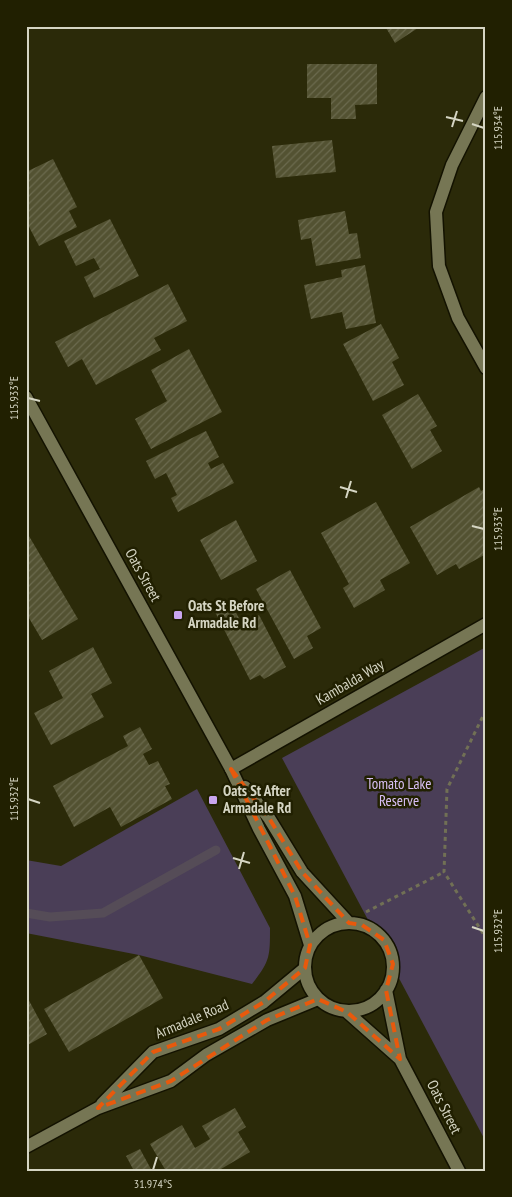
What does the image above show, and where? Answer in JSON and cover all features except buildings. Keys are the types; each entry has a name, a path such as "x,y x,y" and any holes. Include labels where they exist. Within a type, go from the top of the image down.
{"street":[{"path":"486,97 452,165 436,212 439,266 458,318 486,368"},
{"name":"Oats Street","path":"26,397 231,769 259,829 295,896 310,945"},
{"name":"Kambalda Way","path":"231,769 486,624"},
{"name":"Oats Street","path":"231,769 269,818 302,872 349,923"},
{"path":"338,924 362,925 374,930 384,940 393,964 392,978 379,1000 370,1006 347,1012 336,1010 318,999 306,979 306,956 310,945 317,936 338,924"},
{"name":"Armadale Road","path":"98,1108 153,1052 219,1028 264,1002 305,968"},
{"name":"Oats Street","path":"386,990 400,1058 459,1171"},
{"name":"Armadale Road","path":"26,1147 98,1108 171,1081 206,1055 267,1020 318,999"},
{"name":"Oats Street","path":"347,1012 400,1058"}],"path":[{"path":"486,710 447,789 444,872 486,938"},
{"path":"366,912 444,872"}],"highlighted area":[{"path":"231,769 269,818 302,872 349,923 362,925 384,940 393,964 386,990 400,1059 347,1012 318,999 267,1020 171,1081 98,1108 153,1052 219,1029 264,1002 305,968 310,945 295,896"}],"green space":[{"name":"Tomato Lake Reserve","path":"486,647 486,1142 282,758"},
{"path":"197,789 270,928 268,958 252,984 139,955 26,933 26,860 61,866"}],"waterway":[{"path":"26,913 50,917 103,913 216,850"}],"place":[{"name":"Oats St Before Armadale Rd","path":"178,615"},
{"name":"Oats St After Armadale Rd","path":"213,800"}]}
